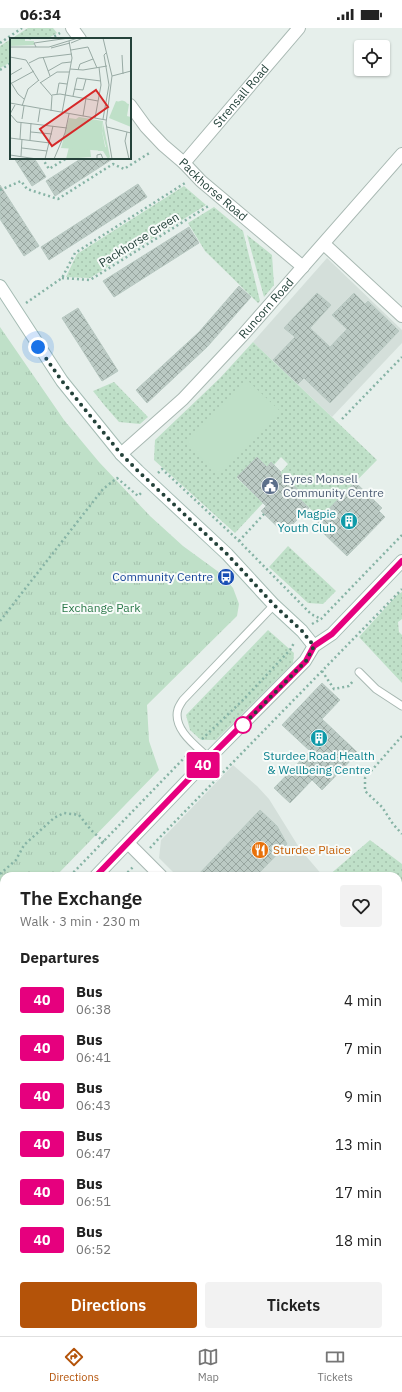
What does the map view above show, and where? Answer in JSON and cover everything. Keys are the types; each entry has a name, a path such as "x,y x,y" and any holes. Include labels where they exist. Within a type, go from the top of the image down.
{"street":[{"path":"72,28 79,38"},
{"name":"Strensall Road","path":"184,163 299,28"},
{"name":"Packhorse Road","path":"131,106 146,127 196,176 220,198 303,267"},
{"name":"Runcorn Road","path":"121,454 183,399 242,336 402,154"},
{"path":"324,244 402,316"},
{"path":"0,286 62,381 121,454 227,554 274,605 302,631 314,646"},
{"path":"100,872 209,758 306,661 314,646 332,634 402,561"},
{"path":"128,843 157,872"}],"lane":[{"path":"209,758 187,737 180,726 177,718 178,708 183,700 274,605"},
{"path":"359,672 376,689 402,706"}],"path":[{"path":"0,43 22,28"},
{"path":"52,38 61,32 64,28"},
{"path":"0,70 10,64"},
{"path":"0,190 22,182 27,189 58,199 113,164 124,169 152,151"},
{"path":"43,159 49,169 65,159"},
{"name":"Packhorse Green","path":"15,310 62,278 75,253 196,176"},
{"name":"Packhorse Green","path":"62,278 90,280 220,198"},
{"path":"342,419 402,357"},
{"path":"0,621 103,489 117,478 138,496 162,469 239,541 311,614 320,619"},
{"path":"239,541 264,514"},
{"path":"74,872 196,746 243,700 290,650 302,631 320,619 402,535"},
{"path":"128,872 162,835 402,589"},
{"path":"322,671 334,689 349,686 359,672"},
{"path":"402,736 365,778 366,791 382,807 393,824 402,834"},
{"path":"2,872 16,860 24,845 54,818 64,813 79,815 91,830 104,842"}],"shaded area":[{"path":"327,258 402,330 402,343 332,417 253,342"},
{"path":"233,765 257,786 269,799 300,849 320,872 173,872 159,858 161,840"}],"green space":[{"path":"28,28 53,28 57,33 49,38 12,38"},
{"path":"10,40 10,63 0,68 0,46"},
{"path":"184,186 206,205 90,278 66,277 77,254"},
{"path":"214,207 243,231 260,301 258,303 205,251 188,223"},
{"path":"247,235 272,255 274,285 264,297"},
{"name":"Exchange Park","path":"0,327 64,420 99,462 150,516 183,546 220,573 233,588 239,604 237,616 147,705 149,741 159,770 60,872 0,872"},
{"path":"253,342 377,460 320,518 300,499 304,495 280,473 288,464 281,457 274,465 271,463 267,467 257,457 237,478 263,503 235,533 154,460 155,440 220,378"},
{"path":"247,380 281,412 219,475 186,443"},
{"path":"114,382 148,417 140,424 119,422 93,391"},
{"path":"288,546 336,591 323,604 308,603 269,567"},
{"path":"402,592 402,619 398,622 399,632 402,635 402,683 359,637 397,595"},
{"path":"268,630 294,653 293,663 216,740 201,740 190,730 186,715"},
{"path":"370,840 402,864 402,872 333,872"}],"building":[{"path":"15,159 35,159 46,177 32,186"},
{"path":"80,159 112,159 55,196 46,181"},
{"path":"138,184 147,197 49,260 41,247"},
{"path":"0,185 39,246 24,256 0,219"},
{"path":"189,227 199,243 114,297 103,281"},
{"path":"239,286 251,297 207,347 147,403 136,390 199,332"},
{"path":"317,293 331,305 310,328 330,347 347,329 332,315 354,293 365,304 368,301 399,331 330,403 304,378 298,384 273,360 295,337 284,328"},
{"path":"78,308 118,371 102,381 62,318"},
{"name":"Eyres Monsell Community Centre","path":"257,457 267,467 271,462 281,472 280,473 304,495 300,499 309,508 284,533 261,511 266,506 237,477"},
{"name":"Magpie Youth Club","path":"355,482 382,508 379,511 385,517 347,556 314,524"},
{"name":"Sturdee Road Health & Wellbeing Centre","path":"322,683 340,700 322,719 358,753 322,790 312,780 290,803 274,788 310,751 282,725"},
{"path":"260,810 277,826 287,844 260,872 201,872"}],"bus line":[{"name":"40","path":"100,872 209,758 306,661 314,646 332,634 402,561"}],"place":[{"name":"Eyres Monsell Community Centre","path":"270,486"},
{"name":"Magpie Youth Club","path":"349,521"},
{"name":"Community Centre","path":"226,577"},
{"name":"Sturdee Road Health & Wellbeing Centre","path":"319,738"},
{"name":"Sturdee Plaice","path":"260,850"}],"route":[{"path":"38,347 62,381 121,454 227,554 274,605 302,631 314,646 306,661 240,728 243,725"}]}
